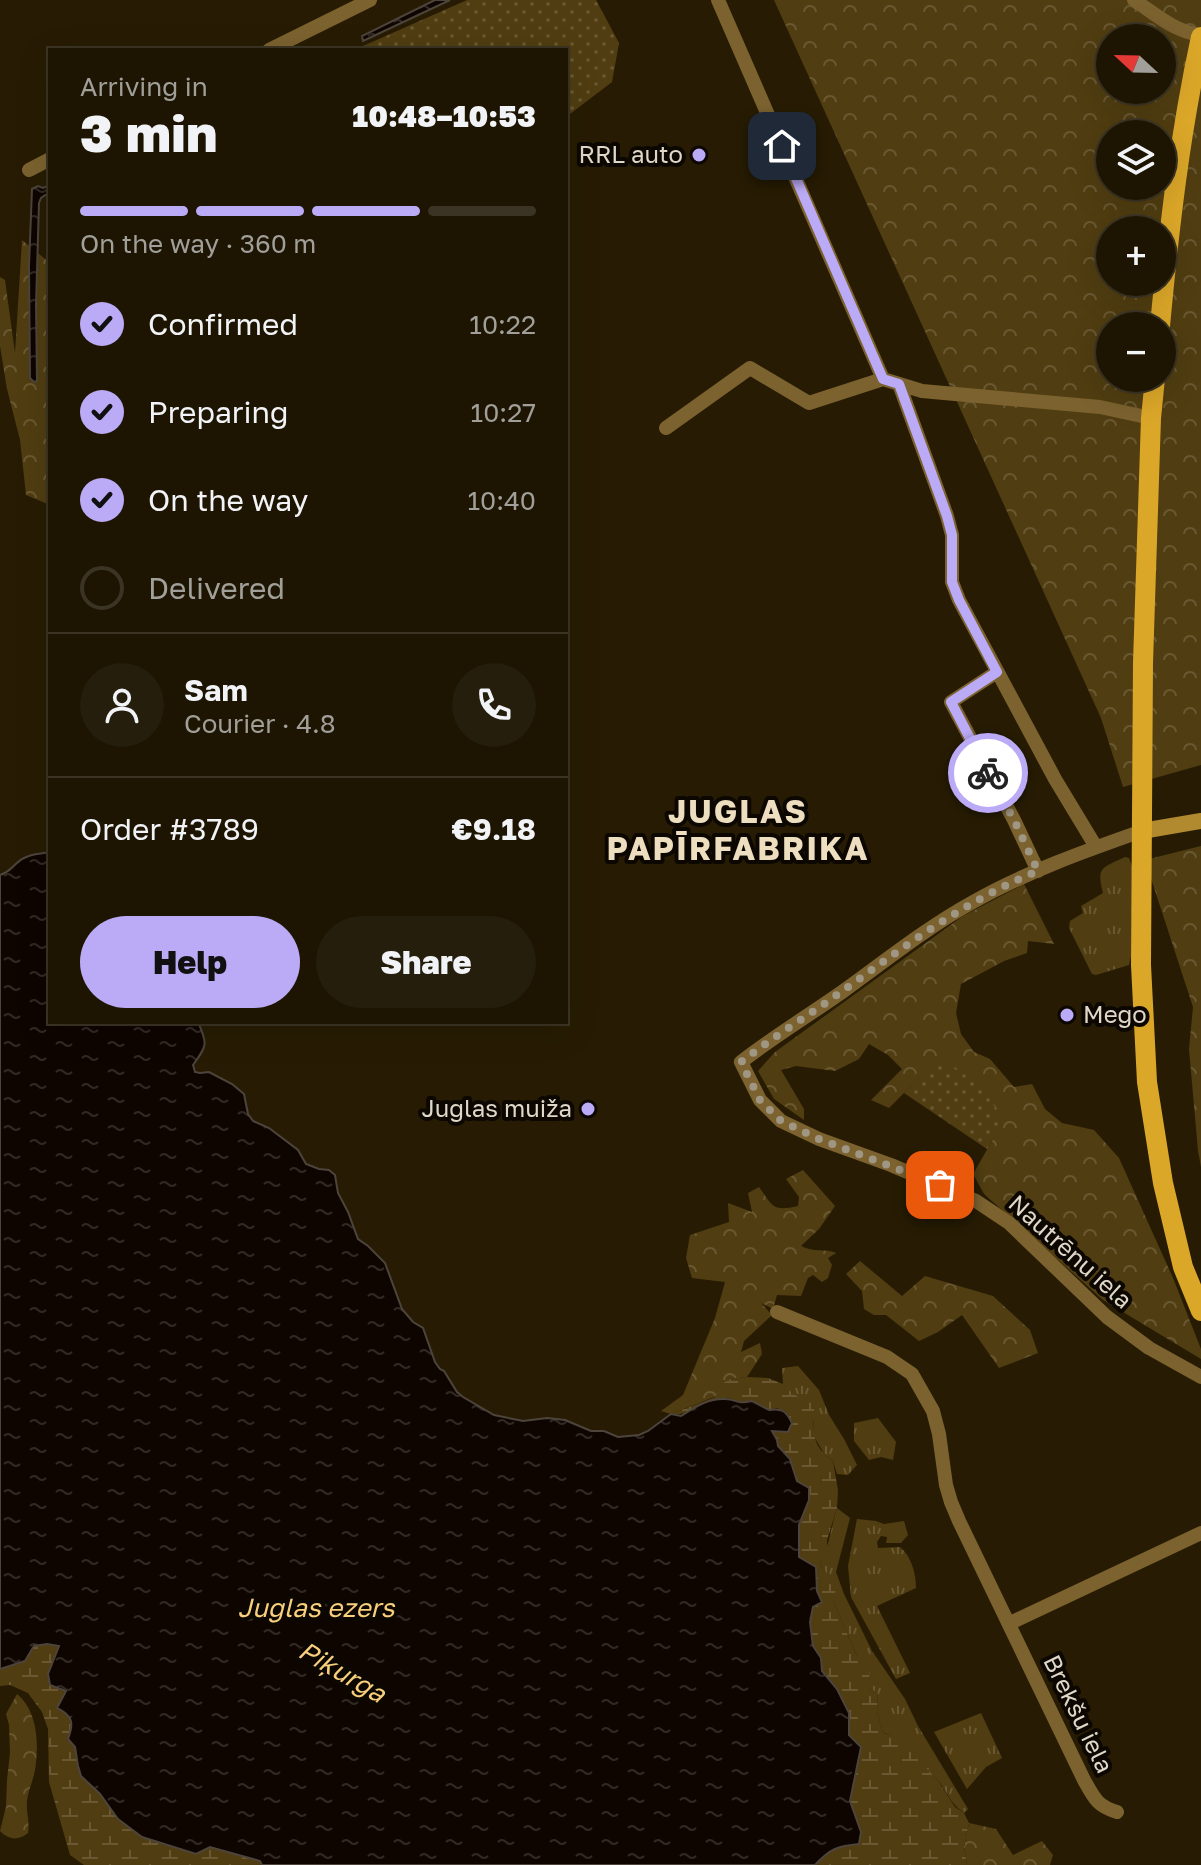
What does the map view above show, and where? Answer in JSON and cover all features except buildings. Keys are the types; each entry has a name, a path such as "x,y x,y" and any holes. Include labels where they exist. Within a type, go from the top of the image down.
{"main road":[{"path":"1162,312 1178,162 1201,36"},
{"path":"1154,392 1143,663 1141,965 1147,1082 1163,1183 1183,1267 1201,1311"},
{"path":"1142,831 1201,821"}],"street":[{"path":"273,48 370,0"},
{"path":"718,0 883,379"},
{"path":"1134,0 1173,26 1188,34 1201,36"},
{"path":"29,170 48,160"},
{"path":"666,428 750,368 809,403 883,379 922,391 1100,407 1151,418"},
{"path":"899,384 947,516 952,535 952,582 959,600 1055,779 1096,847"},
{"path":"997,672 951,702 1038,871"},
{"name":"Nautrēnu iela","path":"1142,831 1012,881 972,902 893,953 741,1062 760,1100 781,1121 976,1201 1009,1223 1107,1317 1149,1348 1201,1377"},
{"name":"Brekšu iela","path":"777,1312 887,1357 912,1374 933,1411 951,1502 1095,1800 1105,1809 1117,1812"},
{"path":"1010,1623 1201,1533"}],"green space":[{"path":"467,0 596,0 619,43 612,82 568,115 568,48 359,48"},
{"path":"774,0 1201,0 1201,765 1123,787 1101,718"},
{"path":"22,240 48,261 48,504 26,495 20,440 0,346 0,277 5,280 15,353"},
{"path":"1201,846 1201,1167 1189,1049 1193,1007 1145,860"},
{"path":"1125,857 1129,858 1133,868 1129,965 1092,974 1069,928 1070,921 1083,913 1081,906 1103,893 1100,878 1103,869"},
{"path":"1024,884 1054,944 1028,941 1027,953 1004,961 961,984 956,1013 961,1034 974,1052 990,1059 1014,1087 1032,1084 1045,1109 1062,1123 1094,1130 1119,1158 1173,1278 1201,1349 1201,1359 1103,1300 984,1194 973,1174 1004,1120 938,1059 889,1108 871,1100 902,1069 888,1055 869,1044 859,1059 835,1071 796,1066 781,1070 804,1109 804,1120 774,1099 758,1071 775,1052 963,916"},
{"path":"940,1056 979,1085 1005,1120 987,1149 904,1093"},
{"path":"803,1170 835,1206 819,1229 801,1246 836,1253 828,1258 832,1265 828,1278 822,1282 813,1275 808,1278 801,1296 777,1295 773,1309 761,1303 772,1315 744,1341 741,1352 760,1343 762,1354 747,1377 731,1379 719,1395 671,1414 661,1411 683,1395 715,1318 725,1282 692,1278 686,1258 690,1235 729,1222 728,1203 752,1212 748,1193 759,1187 778,1208 798,1206 799,1197 786,1179"},
{"path":"860,1261 902,1296 925,1276 993,1296 1030,1330 1038,1353 999,1368 962,1315 919,1341 886,1315 874,1315 864,1309 862,1291 846,1274"},
{"path":"798,1366 819,1390 857,1465 848,1475 837,1474 833,1461 825,1455 813,1435 814,1422 783,1384 782,1368"},
{"path":"768,1378 783,1384 793,1394 814,1405 814,1436 820,1449 833,1461 838,1490 827,1550 820,1564 827,1574 838,1581 833,1601 857,1656 867,1665 870,1688 878,1694 877,1711 883,1733 903,1739 969,1823 964,1847 967,1865 815,1865 827,1853 861,1832 850,1801 859,1760 848,1735 849,1713 837,1689 822,1671 821,1658 813,1646 810,1622 813,1607 822,1601 817,1591 816,1567 799,1558 799,1525 809,1500 797,1481 790,1459 778,1446 771,1430 786,1412 777,1408 769,1410 752,1401 739,1402 727,1398 684,1413 671,1414 718,1396 719,1385 731,1379"},
{"path":"878,1418 896,1442 893,1460 881,1457 869,1460 854,1441 854,1423"},
{"path":"837,1508 850,1518 836,1572 844,1594 872,1651 905,1699 968,1809 964,1813 905,1745 883,1733 877,1711 878,1694 870,1688 870,1675 857,1656 833,1601 827,1574 820,1564"},
{"path":"857,1519 884,1524 904,1521 908,1535 901,1543 886,1543 887,1537 881,1536 877,1542 878,1548 900,1547 910,1560 915,1577 916,1588 877,1606 910,1673 896,1679 851,1597 848,1566"},
{"path":"33,1646 59,1646 66,1712 71,1719 81,1776 100,1794 118,1819 142,1837 196,1854 210,1847 260,1861 262,1865 84,1865 70,1855 49,1782 48,1729 42,1712 28,1693 10,1685 0,1686 0,1669 25,1661"},
{"path":"17,1694 33,1719 37,1750 27,1801 28,1833 14,1838 0,1831 6,1807 10,1753 6,1714"},
{"path":"981,1713 1002,1758 986,1767 967,1789 934,1732"},
{"path":"969,1823 996,1829 1013,1855 1042,1841 1053,1855 1050,1865 967,1865 964,1847"}],"water":[{"path":"435,0 450,0 363,41 362,36"},
{"path":"38,186 48,186 48,193 39,203 37,381 34,382 30,378 32,189"},
{"name":"Juglas ezers","path":"48,852 48,1024 199,1024 204,1045 193,1065 195,1072 209,1072 232,1084 244,1094 248,1114 253,1121 269,1128 298,1150 306,1164 329,1170 335,1175 338,1193 358,1239 385,1263 402,1309 423,1328 435,1362 463,1397 494,1415 523,1421 547,1418 565,1420 591,1431 604,1431 618,1437 639,1435 671,1414 681,1416 719,1399 752,1401 769,1410 783,1411 788,1416 792,1423 788,1432 772,1431 778,1446 790,1459 797,1481 809,1488 809,1500 799,1525 799,1557 816,1567 817,1591 822,1602 813,1607 810,1622 813,1646 821,1658 822,1671 837,1689 849,1713 849,1735 861,1747 850,1801 861,1832 859,1844 834,1849 815,1865 262,1865 260,1861 210,1847 196,1854 142,1837 118,1819 100,1794 81,1776 75,1747 68,1739 71,1720 57,1708 66,1691 50,1685 48,1674 59,1646 34,1646 25,1661 0,1669 0,875 32,855"}],"way so far":[{"path":"940,1185 819,1139 781,1121 760,1100 741,1062 951,915 1012,881 1038,871 988,773"}],"place":[{"name":"RRL auto","path":"699,155"},
{"name":"Mego","path":"1067,1015"},
{"name":"Juglas muiža","path":"588,1109"}],"district":[{"name":"JUGLAS PAPĪRFABRIKA","path":"738,830"}],"route":[{"path":"782,146 883,379 899,384 947,516 952,535 952,582 997,672 951,702 988,773"}],"water label":[{"name":"Piķurga","path":"342,1672"}]}
